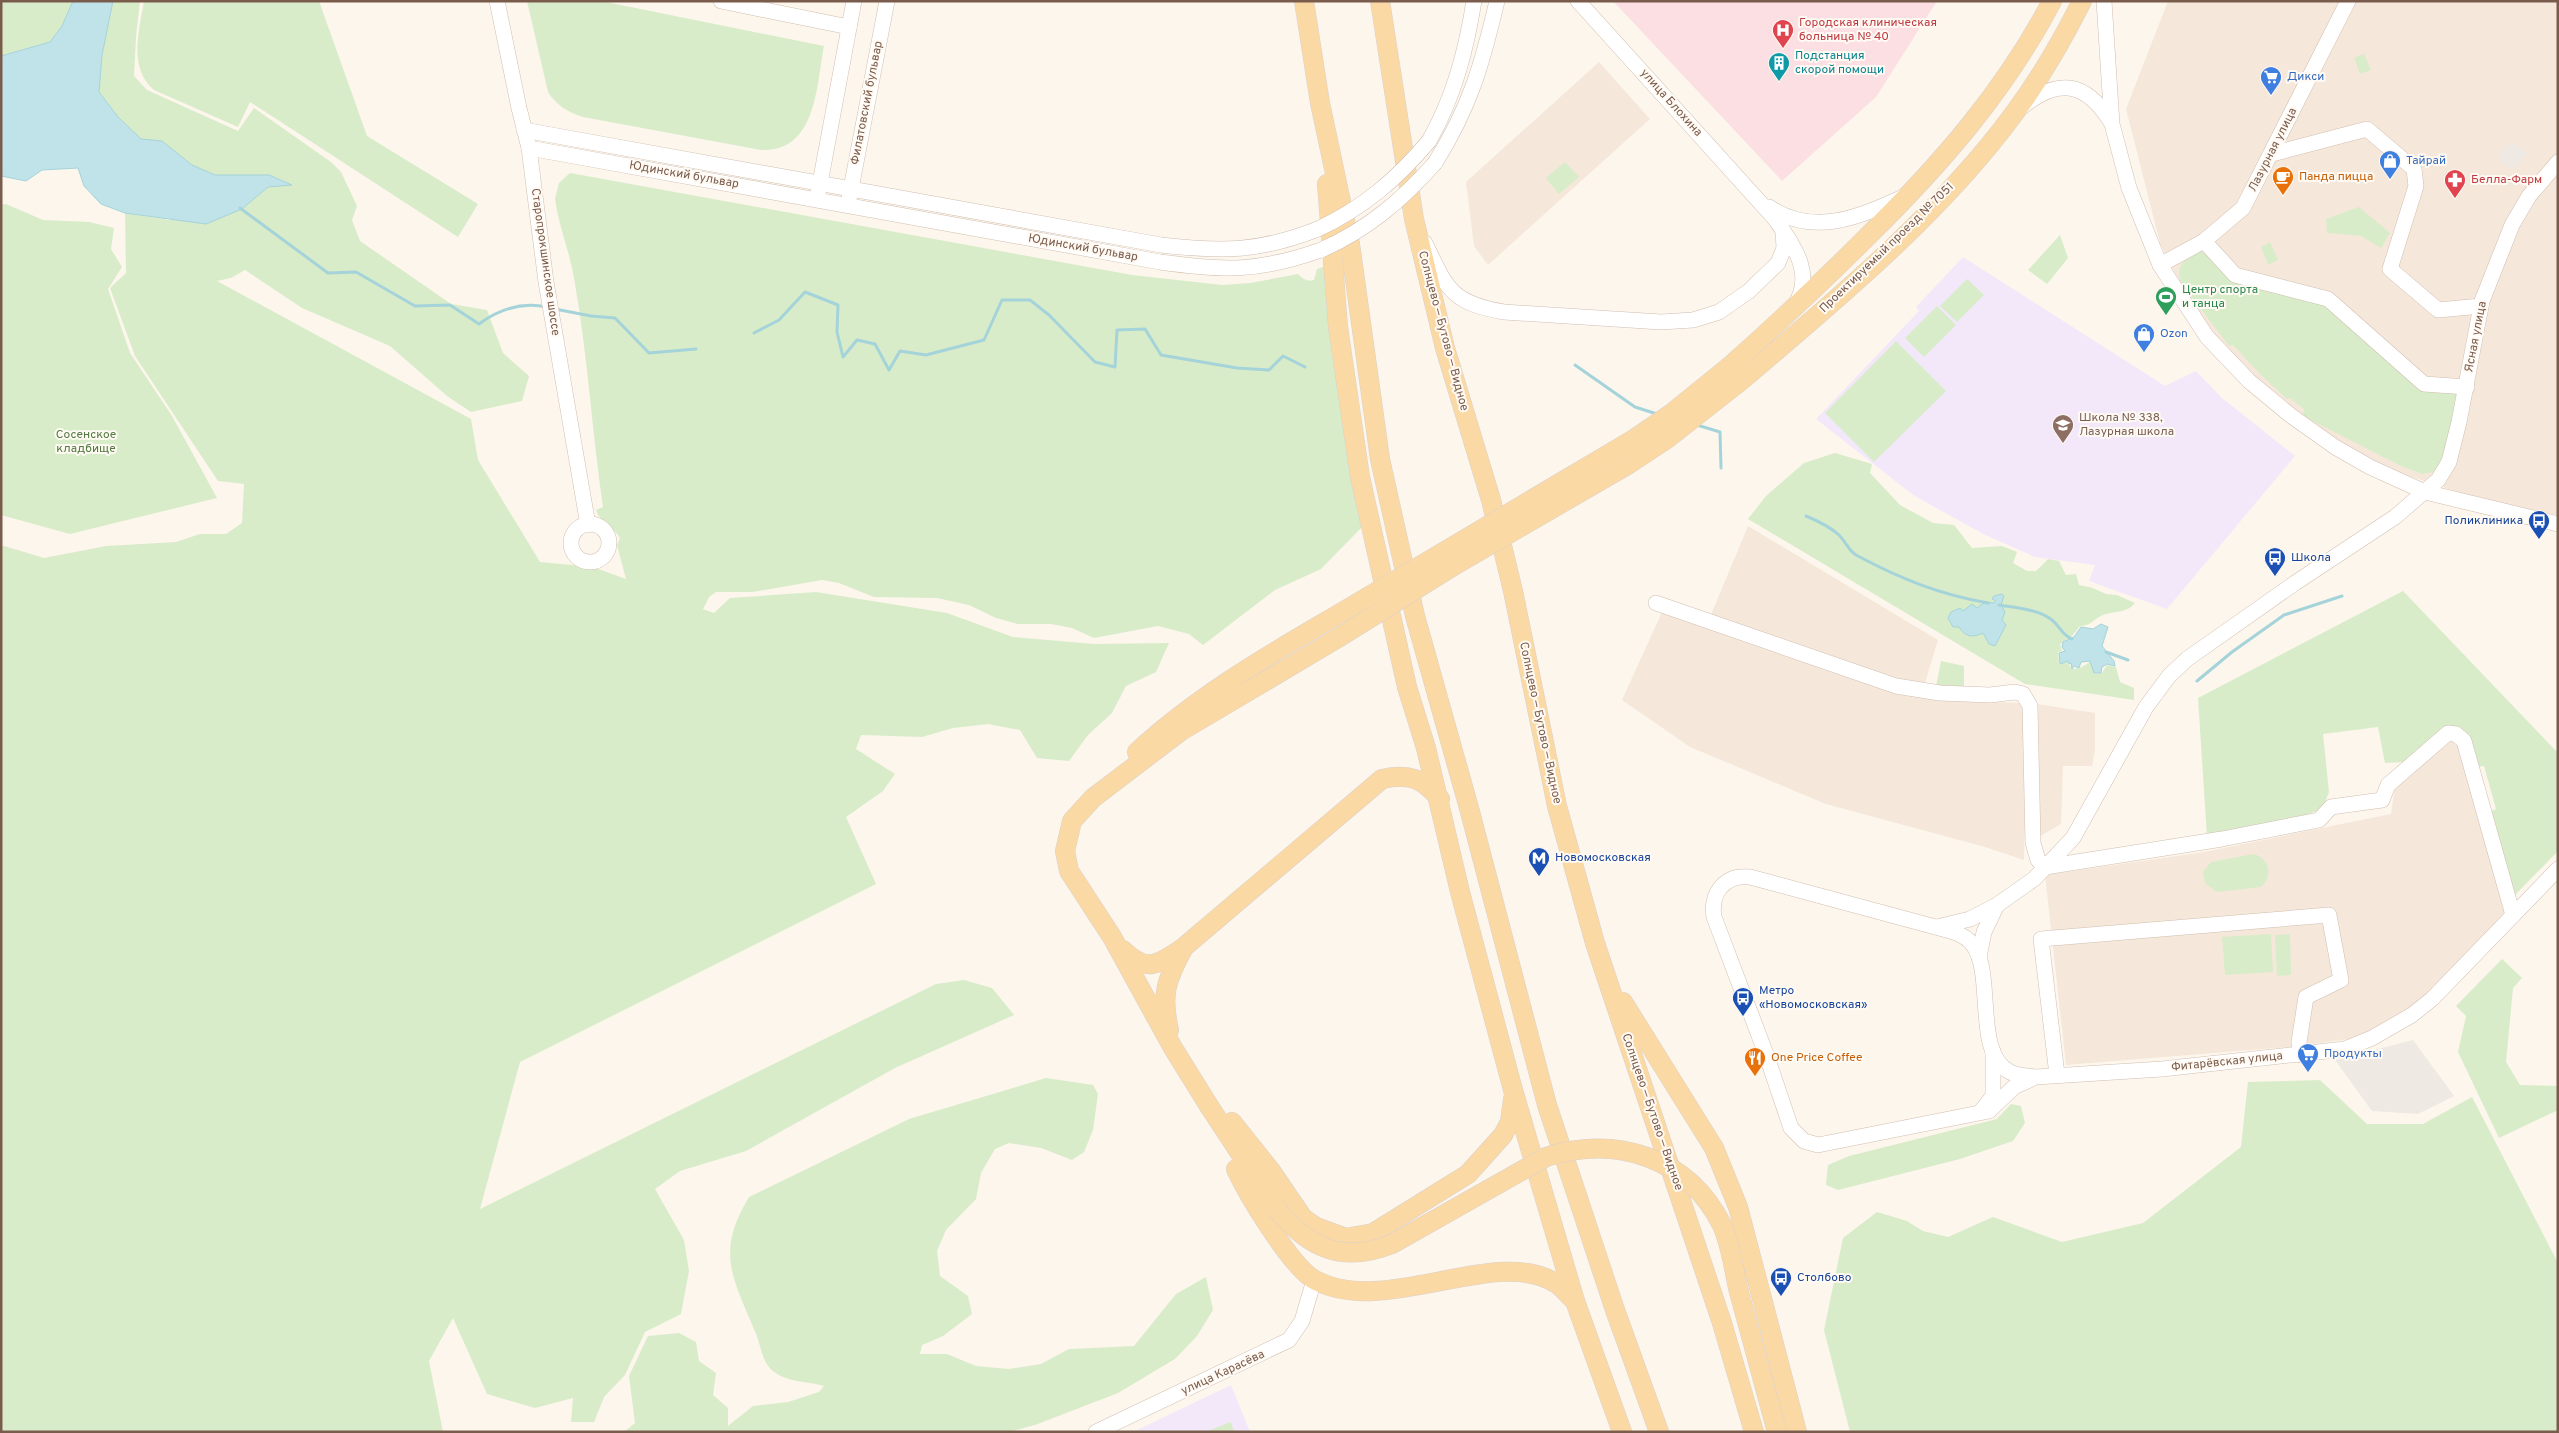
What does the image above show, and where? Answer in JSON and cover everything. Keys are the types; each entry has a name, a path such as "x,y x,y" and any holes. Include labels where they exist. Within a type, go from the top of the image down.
{"main road":[{"path":"1304,1 1320,103 1350,244 1380,459 1415,616 1469,808 1547,1105 1615,1310 1659,1432"},
{"name":"Солнцево — Бутово — Видное","path":"1380,1 1414,220 1445,348 1491,500 1515,601 1557,806 1595,943 1722,1323 1754,1432"},
{"name":"Проектируемый проезд № 7051","path":"1093,798 1125,764 1173,720 1205,697 1326,621 1634,439 1672,413 1730,366 1788,315 1911,194 1996,93 2024,51 2052,1"},
{"name":"Проектируемый проезд № 7051","path":"1093,798 1197,721 1338,638 1455,565 1629,464 1667,439 1742,380 1914,225 1963,175 2013,115 2051,60 2082,1"},
{"path":"1320,103 1338,326 1360,477 1407,687 1440,799 1460,892 1513,1090 1575,1301 1622,1432"},
{"path":"1117,944 1132,959 1143,965 1153,965 1184,947 1382,779 1405,776 1418,780 1428,785 1440,799"},
{"path":"1093,798 1072,821 1065,850 1069,871 1117,944 1178,1056 1209,1106 1276,1208 1291,1227 1311,1242 1327,1249 1351,1254 1373,1252 1392,1244 1546,1157 1571,1150 1595,1148 1622,1151 1670,1166 1690,1181 1707,1200 1723,1227 1739,1292 1779,1432"},
{"path":"1595,943 1630,1016 1675,1083 1714,1148 1738,1207 1797,1432"},
{"path":"1184,947 1166,985 1164,998 1178,1056 1272,1172 1303,1218 1316,1227 1346,1238 1372,1233 1468,1174 1506,1128 1513,1109 1513,1090"},
{"path":"1209,1106 1238,1172 1289,1257 1314,1280 1350,1291 1383,1291 1503,1272 1524,1272 1557,1284 1575,1301"}],"street":[{"name":"Старопрокшинское шоссе","path":"497,1 524,130 530,148 546,282 588,524"},
{"path":"721,1 849,27"},
{"path":"817,200 854,1"},
{"name":"Филатовский бульвар","path":"848,205 887,1"},
{"name":"Юдинский бульвар","path":"524,130 1161,245 1209,250 1245,249 1286,242 1339,219 1372,199 1406,168 1429,141 1443,116 1460,73 1474,1"},
{"name":"Юдинский бульвар","path":"530,148 1160,262 1211,269 1263,266 1287,261 1321,250 1364,228 1394,206 1435,163 1465,112 1477,81 1497,1"},
{"name":"улица Блохина","path":"1578,1 1764,204"},
{"path":"2104,1 2112,124 2129,188 2160,264 2207,337 2249,381 2290,415 2370,467 2425,492 2558,524"},
{"name":"Лазурная улица","path":"2160,264 2204,241 2243,208 2348,1"},
{"path":"2013,115 2042,93 2066,87 2091,97 2112,124"},
{"path":"2272,154 2367,129 2414,169 2416,186 2390,269 2438,310 2481,306"},
{"name":"Ясная улица","path":"1936,928 1970,918 1998,905 2034,879 2073,838 2146,707 2169,676 2187,659 2295,583 2394,517 2438,480 2449,462 2467,387 2481,306 2512,225 2529,196 2558,162"},
{"path":"1764,204 1786,216 1805,222 1824,223 1854,218 1911,194"},
{"path":"1764,204 1797,251 1803,269 1802,290 1788,315"},
{"path":"1414,220 1449,289 1461,300 1478,308 1504,312 1661,322 1693,320 1719,312 1736,302 1778,263 1784,248 1783,230"},
{"path":"2204,241 2235,275 2328,299 2424,384 2467,387"},
{"path":"1656,603 1896,686 1940,693 2023,694 2029,700 2030,706 2033,843 2038,860 2045,867 2222,839 2319,820 2331,807 2382,800 2386,787 2448,733 2454,733 2464,741 2513,915"},
{"name":"Фитарёвская улица","path":"2036,1077 2162,1069 2301,1055 2360,1044 2412,1015 2432,999 2558,868"},
{"path":"1979,957 1967,938 1742,876 1731,879 1721,886 1716,894 1713,907 1721,937 1766,1054 1791,1128 1800,1139 1808,1143 1822,1145 1972,1116 1989,1111 2014,1087 2036,1077"},
{"path":"1972,1116 1986,1107 1993,1096 1992,1052 1979,957 1984,932 1998,905"},
{"path":"2057,1075 2041,939 2329,915 2341,980 2306,997 2298,1042 2301,1055"},
{"path":"1992,1052 2008,1071 2019,1076 2036,1077"},
{"name":"улица Карасёва","path":"1096,1432 1289,1340 1302,1321 1314,1280"}],"shaded area":[{"name":"Городская клиническая больница № 40","path":"1613,1 1937,1 1876,97 1782,181"},
{"path":"2168,1 2558,1 2558,515 2494,504 2403,474 2355,453 2251,379 2211,333 2183,289 2160,243 2126,109"},
{"path":"1599,62 1650,119 1488,265 1474,246 1466,182"},
{"path":"2512,141 2528,153 2512,170 2497,157"},
{"name":"Школа № 338, Лазурная школа","path":"1963,257 2165,386 2196,371 2222,398 2295,456 2167,609 2089,581 2095,565 2035,557 1983,534 1913,495 1816,419 1919,311 1916,307"},
{"path":"1748,526 1938,640 1924,686 1879,676 1710,617"},
{"path":"1662,612 1874,686 1988,702 2024,703 2027,730 2024,860 1985,847 1826,804 1690,747 1622,700"},
{"path":"2037,704 2095,713 2095,750 2092,766 2063,766 2061,824 2035,839"},
{"path":"2448,740 2459,744 2506,913 2423,999 2378,1029 2355,1038 2300,1046 2066,1065 2045,875 2204,852 2391,814 2395,787"},
{"path":"2413,1040 2454,1096 2418,1114 2372,1111 2335,1060"},
{"path":"1231,1385 1250,1432 1133,1432"}],"green space":[{"path":"1,1 73,1 62,26 50,42 1,56"},
{"path":"113,1 140,1 134,76 147,90 238,131 254,108 331,162 341,172 357,206 352,220 360,241 451,304 487,310 503,353 529,376 522,401 471,412 447,396 390,346 302,308 245,270 231,278 217,281 471,419 478,460 540,562 593,567 626,579 617,545 620,538 600,518 596,510 603,507 583,340 573,273 555,199 559,183 570,173 1132,275 1222,285 1250,283 1298,274 1305,280 1312,281 1317,269 1329,265 1363,526 1321,569 1275,590 1203,645 1189,634 1158,626 1094,638 1072,628 1051,624 1018,624 996,618 969,605 937,598 874,597 839,583 822,580 753,592 716,592 709,597 703,609 714,613 730,598 816,592 947,613 1013,637 1094,644 1169,643 1156,672 1126,686 1112,713 1088,735 1069,761 1037,758 1020,730 988,724 953,728 922,737 861,735 856,749 895,774 883,791 846,817 876,884 520,1062 480,1209 936,984 964,980 992,988 1014,1015 895,1068 746,1151 680,1171 655,1189 684,1240 689,1271 681,1314 645,1332 625,1375 604,1397 594,1422 571,1422 573,1398 535,1408 487,1394 453,1318 429,1361 443,1432 1,1432 1,545 44,558 106,546 176,542 200,534 226,534 242,523 244,484 218,481 135,356 110,288 126,273 125,213 169,220 242,209 268,187 290,184 269,175 214,175 192,165 162,141 141,139 118,117 99,92 102,55"},
{"path":"144,1 319,1 367,136 478,204 458,237 250,102 238,127 154,90 146,81 138,60 138,37"},
{"path":"527,1 601,1 824,46 810,114 803,129 793,140 779,148 761,150 583,117 559,105 548,92"},
{"path":"2364,54 2371,70 2360,74 2354,58"},
{"path":"1565,162 1579,177 1559,194 1546,178"},
{"name":"Сосенское кладбище","path":"6,204 43,220 89,222 114,228 111,249 122,267 108,289 130,353 172,416 217,498 70,534 1,515 1,205"},
{"path":"2359,207 2390,233 2381,248 2361,236 2327,233 2326,219"},
{"path":"2060,235 2068,258 2047,284 2028,270"},
{"path":"2270,242 2278,260 2268,265 2261,247"},
{"path":"2201,250 2207,250 2226,276 2251,287 2332,305 2416,386 2463,393 2438,471 2422,474 2401,466 2303,416 2304,409 2290,398 2287,399 2233,345 2229,346 2182,284 2179,272 2180,267 2186,259"},
{"path":"1967,279 1984,295 1957,322 1940,306"},
{"path":"1937,306 1956,325 1924,357 1905,338"},
{"path":"1896,341 1946,391 1874,462 1825,413"},
{"path":"1835,453 1872,464 1870,473 1900,505 1933,523 1954,525 1972,548 2002,546 2017,552 2013,563 2027,571 2036,571 2048,559 2059,561 2066,575 2076,574 2079,585 2093,588 2106,594 2117,595 2135,603 2123,611 2105,614 2089,624 2080,626 2072,636 2060,644 2062,651 2058,652 2059,664 2067,662 2072,669 2080,668 2090,662 2095,674 2102,673 2107,665 2116,667 2120,682 2134,688 2134,700 2025,684 1748,519 1766,496 1804,463"},
{"path":"2403,591 2558,753 2558,851 2515,895 2510,890 2487,813 2496,809 2484,766 2477,767 2457,731 2404,762 2385,763 2378,727 2323,734 2329,792 2323,807 2291,820 2207,837 2198,698"},
{"path":"1941,661 1964,666 1964,689 1936,687"},
{"path":"2254,854 2264,860 2268,868 2267,878 2261,887 2217,892 2205,883 2203,872 2211,862"},
{"path":"2271,934 2273,972 2225,975 2222,937"},
{"path":"2290,934 2291,975 2277,976 2275,935"},
{"path":"2502,959 2522,978 2513,988 2506,1062 2520,1085 2558,1086 2558,1110 2499,1138 2458,1052 2466,1016 2456,1006"},
{"path":"1046,1078 1093,1085 1098,1094 1093,1130 1084,1152 1072,1160 1041,1148 1009,1143 995,1149 981,1173 976,1199 946,1230 937,1251 940,1276 968,1296 972,1314 943,1336 922,1345 920,1354 947,1354 976,1366 1009,1369 1041,1364 1069,1349 1134,1346 1176,1294 1206,1277 1213,1310 1197,1336 1175,1359 1118,1393 1035,1425 1009,1432 624,1432 635,1423 629,1376 648,1336 679,1333 696,1342 699,1361 716,1373 713,1395 728,1408 728,1426 753,1406 788,1402 819,1392 824,1386 785,1378 773,1371 764,1359 756,1334 740,1297 731,1266 730,1250 733,1234 749,1197 909,1119"},
{"path":"2320,1080 2367,1124 2423,1124 2472,1097 2558,1263 2558,1432 1850,1432 1824,1330 1843,1238 1877,1212 1907,1221 1923,1231 1948,1237 1993,1217 2062,1242 2143,1223 2241,1147 2248,1082"},
{"path":"2011,1104 2021,1106 2025,1123 2013,1141 1960,1159 1838,1190 1826,1185 1828,1165 1849,1156 1997,1119"},
{"path":"1231,1422 1234,1432 1205,1432"}],"water":[{"path":"73,1 113,1 102,55 99,92 118,117 141,139 162,141 192,165 215,175 269,175 292,185 268,187 242,209 206,224 125,213 101,204 84,186 78,168 42,170 26,181 1,176 1,56 50,42 62,26"},
{"path":"2002,594 2004,596 2001,605 2005,612 2002,620 2006,625 1995,646 1989,644 1983,633 1970,636 1959,627 1953,627 1948,618 1951,612 1960,608 1963,611 1972,604 1977,608 1985,602 1994,603 1996,601 1992,599 1994,596"},
{"path":"2101,624 2108,627 2102,646 2114,661 2115,666 2107,664 2102,667 2101,673 2094,673 2090,661 2081,662 2079,668 2074,666 2072,669 2071,663 2069,664 2068,661 2060,664 2059,653 2065,651 2062,647 2063,642 2074,637 2081,627 2093,629"}],"waterway":[{"path":"240,208 328,273 356,272 415,306 450,305 479,324 495,314 511,308 529,305 547,307"},
{"path":"754,333 779,320 805,292 838,305 837,332 843,357 857,340 875,344 889,370 900,351 926,355 984,340 1002,300 1030,300 1049,315 1095,362 1115,367 1117,330 1145,329 1161,355 1237,368 1269,370 1283,356 1305,367"},
{"path":"555,309 591,316 615,318 649,353 696,349"},
{"path":"1575,365 1635,407 1657,414"},
{"path":"1697,425 1720,432 1721,468"},
{"path":"1806,516 1835,532 1856,555 1889,571 1920,585 1988,603"},
{"path":"2197,681 2232,652 2284,615 2342,596"},
{"path":"1999,605 2040,613 2052,620 2065,635 2072,639"},
{"path":"2106,652 2128,660"}],"place":[{"name":"Городская клиническая больница № 40","path":"1783,49"},
{"name":"Подстанция скорой помощи","path":"1779,82"},
{"name":"Дикси","path":"2271,96"},
{"name":"Тайрай","path":"2390,180"},
{"name":"Панда пицца","path":"2283,196"},
{"name":"Белла-Фарм","path":"2455,199"},
{"name":"Центр спорта и танца","path":"2166,316"},
{"name":"Ozon","path":"2144,353"},
{"name":"Школа № 338, Лазурная школа","path":"2063,444"},
{"name":"Поликлиника","path":"2539,540"},
{"name":"Школа","path":"2275,577"},
{"name":"Новомосковская","path":"1539,877"},
{"name":"Метро «Новомосковская»","path":"1743,1017"},
{"name":"Продукты","path":"2308,1073"},
{"name":"One Price Coffee","path":"1755,1077"},
{"name":"Столбово","path":"1781,1297"}]}
